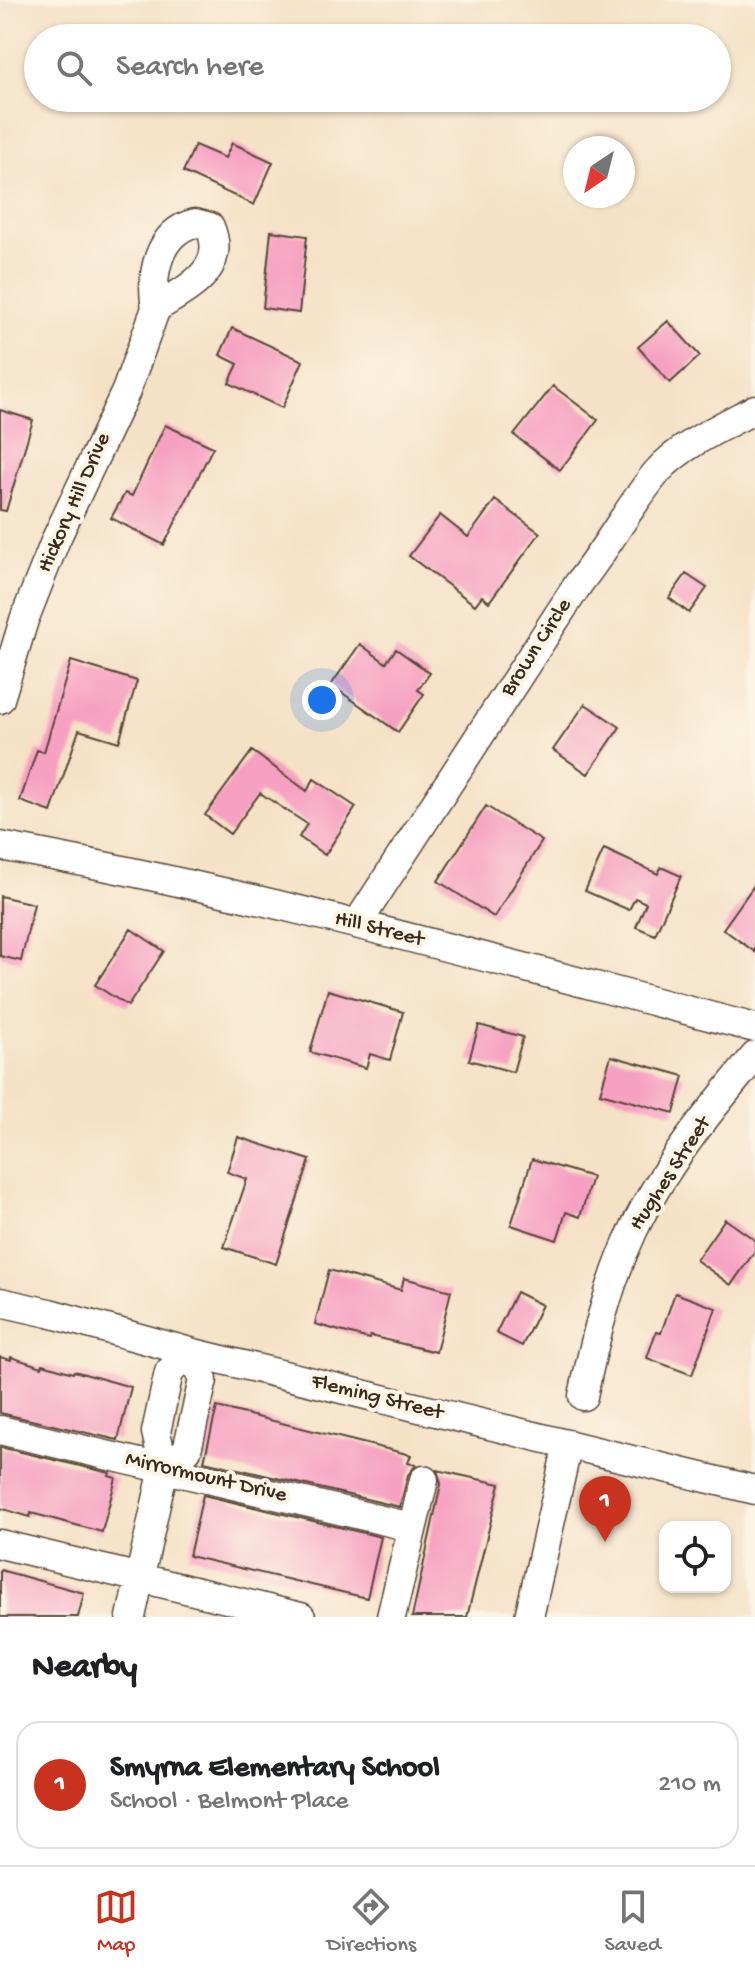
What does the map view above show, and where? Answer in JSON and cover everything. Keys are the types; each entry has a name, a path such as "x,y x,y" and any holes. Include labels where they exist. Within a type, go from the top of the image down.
{"street":[{"name":"Hickory Hill Drive","path":"0,699 24,620 56,539 126,391 156,308"},
{"name":"Brown Circle","path":"357,924 579,583 604,552 658,470 704,435 755,409"},
{"name":"Hill Street","path":"0,846 90,863 357,924 755,1028"},
{"name":"Hughes Street","path":"583,1396 604,1309 634,1229 687,1143 755,1056"},
{"name":"Fleming Street","path":"0,1302 190,1352 755,1490"},
{"path":"131,1617 164,1468 187,1450 203,1380 190,1352"},
{"name":"Mirrormount Drive","path":"0,1430 411,1527"},
{"path":"529,1617 568,1444"},
{"path":"391,1617 424,1480"},
{"path":"0,1544 283,1615"}],"building":[{"path":"232,143 273,162 254,205 183,172 195,145 225,158"},
{"path":"271,231 307,236 299,313 263,308"},
{"path":"668,321 700,356 670,383 638,347"},
{"path":"232,328 303,361 282,408 229,383 238,364 220,355"},
{"path":"553,386 598,420 560,470 514,435"},
{"path":"0,410 33,420 6,511 0,510"},
{"path":"165,425 213,447 164,545 111,518 125,493 132,496"},
{"path":"495,500 540,533 489,602 482,596 475,605 409,556 440,515 468,537"},
{"path":"686,574 707,588 689,613 669,598"},
{"path":"360,644 386,663 396,649 430,673 418,690 424,694 398,732 331,685"},
{"path":"71,661 137,681 119,742 79,730 51,812 20,801 37,750 44,752"},
{"path":"585,704 620,727 588,774 553,750"},
{"path":"252,751 307,791 314,779 356,807 325,855 299,837 307,824 260,793 230,834 205,815"},
{"path":"486,806 542,841 494,917 438,881"},
{"path":"604,849 658,874 661,867 681,876 655,935 636,927 646,903 635,898 629,910 585,891"},
{"path":"755,884 755,952 723,929"},
{"path":"0,896 34,904 21,961 0,956"},
{"path":"131,929 164,951 128,1006 95,985"},
{"path":"328,990 403,1012 390,1060 370,1054 366,1068 310,1052"},
{"path":"479,1025 523,1037 513,1072 469,1060"},
{"path":"611,1056 684,1076 674,1113 600,1093"},
{"path":"238,1137 310,1160 276,1264 224,1247 247,1179 227,1172"},
{"path":"532,1159 592,1177 580,1217 566,1212 557,1240 511,1225"},
{"path":"725,1219 755,1240 755,1251 731,1285 696,1260"},
{"path":"329,1270 401,1290 404,1278 451,1291 436,1352 370,1336 369,1339 315,1324"},
{"path":"516,1292 542,1305 522,1346 496,1333"},
{"path":"675,1293 716,1308 692,1375 647,1358 656,1332 661,1333"},
{"path":"0,1357 74,1371 131,1387 118,1440 0,1413"},
{"path":"217,1407 411,1455 408,1463 416,1465 408,1475 400,1507 204,1461"},
{"path":"0,1447 110,1473 109,1476 116,1478 102,1532 0,1508"},
{"path":"437,1470 500,1484 467,1617 412,1617 441,1484"},
{"path":"203,1495 381,1537 367,1598 189,1556"},
{"path":"0,1570 84,1593 78,1617 0,1617"}],"place":[{"name":"Smyrna Elementary School","path":"605,1542"}]}
